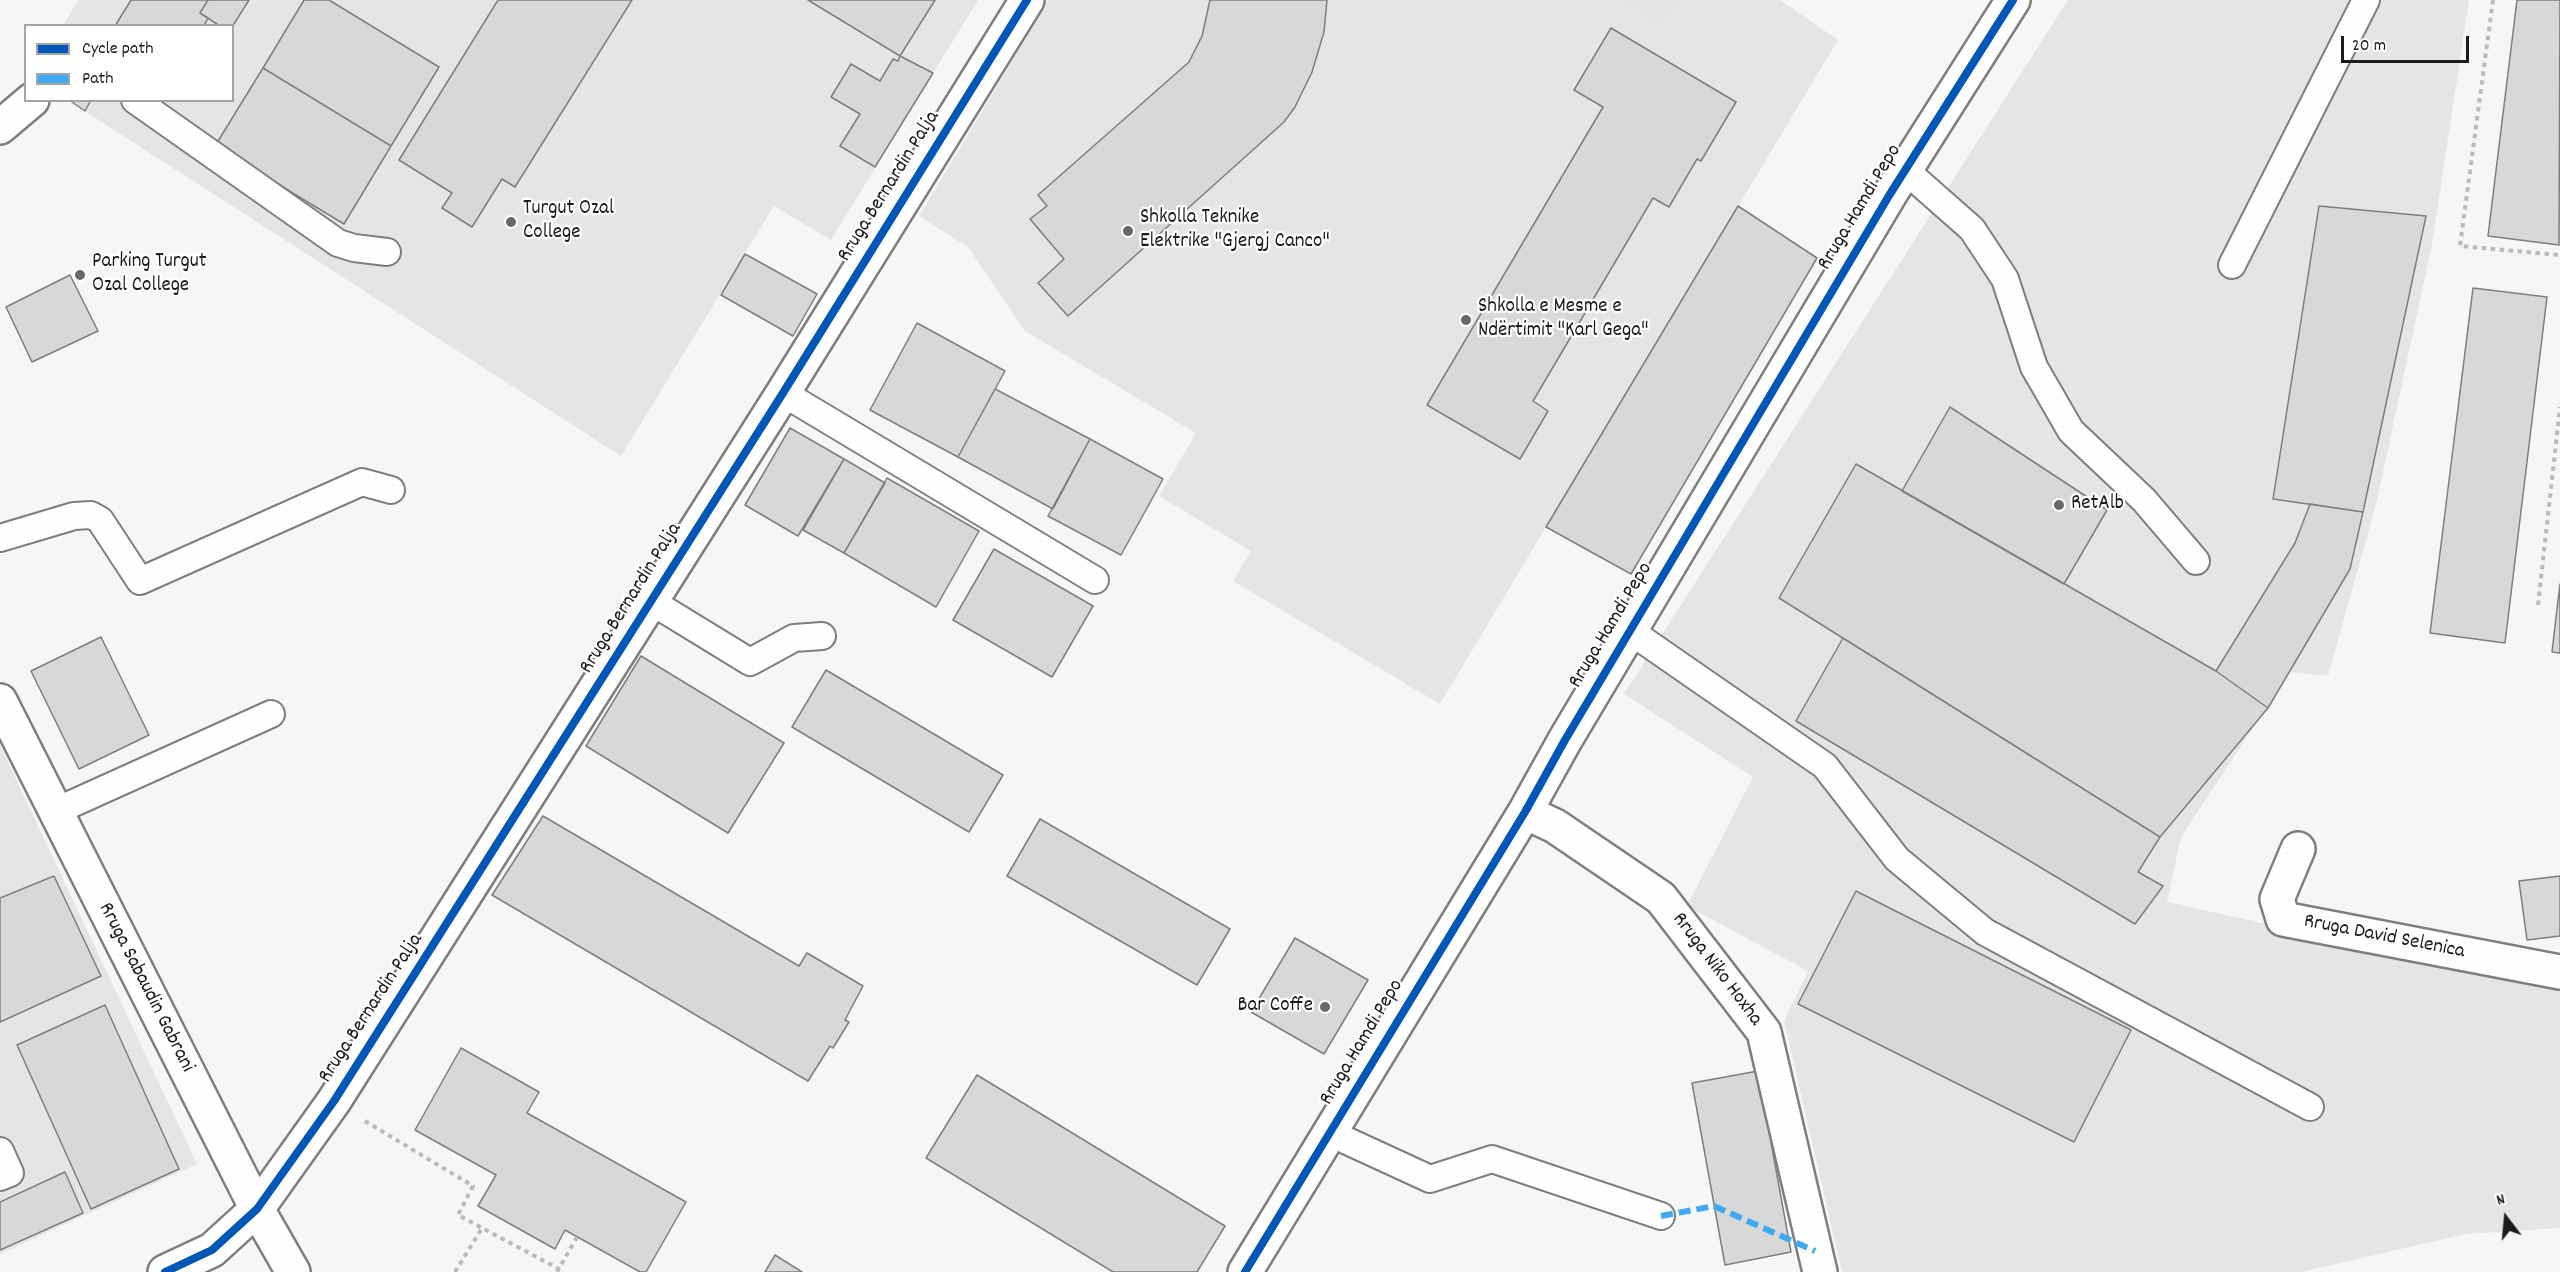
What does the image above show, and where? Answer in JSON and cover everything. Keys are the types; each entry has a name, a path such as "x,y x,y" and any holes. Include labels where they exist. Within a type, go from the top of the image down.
{"street":[{"name":"Rruga Bernardin Palja","path":"165,1272 212,1250 257,1209 334,1101 405,993 652,602 1027,0"},
{"name":"Rruga Hamdi Pepo","path":"1245,1272 1525,812 1630,631 1905,170 2013,0"},
{"path":"0,127 30,102"},
{"name":"Rruga Sabaudin Gabrani","path":"0,701 257,1209 293,1272"},
{"name":"Rruga Niko Hoxha","path":"1525,812 1555,826 1661,898 1764,1032 1820,1272"},
{"name":"Rruga David Selenica","path":"2298,849 2277,899 2283,919 2560,972"}],"lane":[{"path":"2232,265 2366,0"},
{"path":"138,102 338,243 354,248 387,252"},
{"path":"1905,170 1972,229 2005,279 2034,367 2072,431 2144,500 2196,561"},
{"path":"783,393 1095,580"},
{"path":"0,538 74,516 91,515 100,520 140,580 362,482 391,490"},
{"path":"652,602 750,662 794,638 822,636"},
{"path":"1630,631 1825,766 1898,859 1985,932 2310,1107"},
{"path":"56,811 271,714"},
{"path":"1330,1133 1430,1179 1492,1159 1660,1216"},
{"path":"0,1151 10,1173 0,1177"}],"path":[{"path":"2493,0 2460,246 2560,255"},
{"path":"2538,605 2560,407"},
{"path":"363,1119 473,1186 458,1215 558,1270 577,1237"},
{"path":"455,1272 482,1228"}],"shaded area":[{"name":"Turgut Ozal College","path":"78,0 978,0 831,240 774,206 621,456 71,102 234,102 234,24 64,24"},
{"name":"Shkolla e Mesme e Ndërtimit \"Karl Gega\"","path":"1049,0 1780,0 1838,40 1440,704 1233,581 1251,551 1159,496 1196,433 1025,331 968,247 919,216"},
{"path":"1623,0 1676,0 1661,24"},
{"path":"2068,0 2469,0 2432,244 2376,504 2328,676 2290,672 2181,837 2167,902 2560,989 2560,1228 2465,1234 2301,1272 1842,1272 1784,1021 1808,971 1687,906 1753,777 1624,694"},
{"path":"0,745 197,1164 0,1254"}],"building":[{"path":"131,0 208,0 200,13 208,18 205,24 116,24"},
{"path":"208,0 249,0 234,24 217,24 200,13"},
{"path":"304,0 329,0 439,67 391,146 263,68"},
{"path":"498,0 632,0 515,187 502,179 472,227 442,208 452,193 399,160"},
{"path":"808,0 935,0 900,56"},
{"path":"1210,0 1327,0 1324,32 1312,72 1295,107 1284,122 1068,316 1038,283 1064,259 1030,219 1047,206 1038,195 1189,62 1202,36"},
{"path":"2517,0 2560,0 2559,245 2488,236"},
{"path":"1611,28 1736,102 1701,161 1697,159 1669,207 1653,198 1533,401 1548,411 1520,459 1427,405 1603,107 1574,90"},
{"path":"900,56 933,73 875,167 840,146 860,114 831,97 851,64 880,81 893,59 898,61"},
{"path":"263,68 391,146 344,224 215,146"},
{"path":"72,102 90,102 85,111"},
{"path":"1738,206 1817,258 1631,574 1546,527"},
{"path":"2319,206 2426,216 2363,512 2273,499"},
{"path":"745,254 817,294 793,336 721,295"},
{"path":"70,275 98,331 32,362 6,307"},
{"path":"2473,288 2547,297 2505,643 2430,633"},
{"path":"917,323 1005,371 958,457 870,410"},
{"path":"995,389 1090,439 1053,509 958,457"},
{"path":"1950,407 2107,510 2064,584 1902,491"},
{"path":"790,428 844,459 798,536 745,505"},
{"path":"1090,439 1163,479 1121,555 1048,516"},
{"path":"844,459 885,483 844,553 803,530"},
{"path":"1856,464 2216,671 2268,708 2160,837 1779,598"},
{"path":"887,478 979,531 936,607 844,553"},
{"path":"2310,504 2363,512 2350,569 2268,708 2216,671 2295,543"},
{"path":"994,549 1093,606 1052,677 953,620"},
{"path":"2560,584 2560,653 2552,652"},
{"path":"101,637 149,735 79,769 31,671"},
{"path":"1843,638 2160,837 2138,872 2163,886 2135,924 1796,721"},
{"path":"641,656 784,743 728,833 586,746"},
{"path":"826,670 1003,775 969,832 792,727"},
{"path":"543,816 799,966 807,953 863,986 845,1020 849,1022 833,1048 830,1046 808,1081 492,895"},
{"path":"1040,819 1230,929 1197,985 1007,876"},
{"path":"54,876 101,976 0,1022 0,898"},
{"path":"2560,876 2560,936 2527,940 2519,881"},
{"path":"1856,891 2131,1030 2074,1142 1798,1004"},
{"path":"1295,938 1368,980 1324,1054 1251,1012"},
{"path":"105,1005 179,1169 91,1209 17,1045"},
{"path":"461,1048 539,1092 527,1113 686,1202 646,1272 640,1272 565,1230 555,1249 478,1206 496,1175 415,1130"},
{"path":"1758,1071 1791,1252 1725,1265 1692,1083"},
{"path":"977,1075 1225,1226 1197,1272 1113,1272 926,1158"},
{"path":"65,1172 83,1213 0,1250 0,1202"},
{"path":"775,1255 802,1272 765,1272"}],"marked path":[{"path":"1661,1216 1714,1206 1815,1251"}],"cycle path":[{"path":"165,1272 212,1250 257,1209 334,1101 783,393 1027,0"},
{"path":"1245,1272 1525,812 1565,740 1890,194 2013,0"}],"place":[{"name":"Turgut Ozal College","path":"511,222"},
{"name":"Shkolla Teknike Elektrike \"Gjergj Canco\"","path":"1128,231"},
{"name":"Parking Turgut Ozal College","path":"80,275"},
{"name":"Shkolla e Mesme e Ndërtimit \"Karl Gega\"","path":"1466,320"},
{"name":"RetAlb","path":"2059,505"},
{"name":"Bar Coffe","path":"1325,1007"}]}
